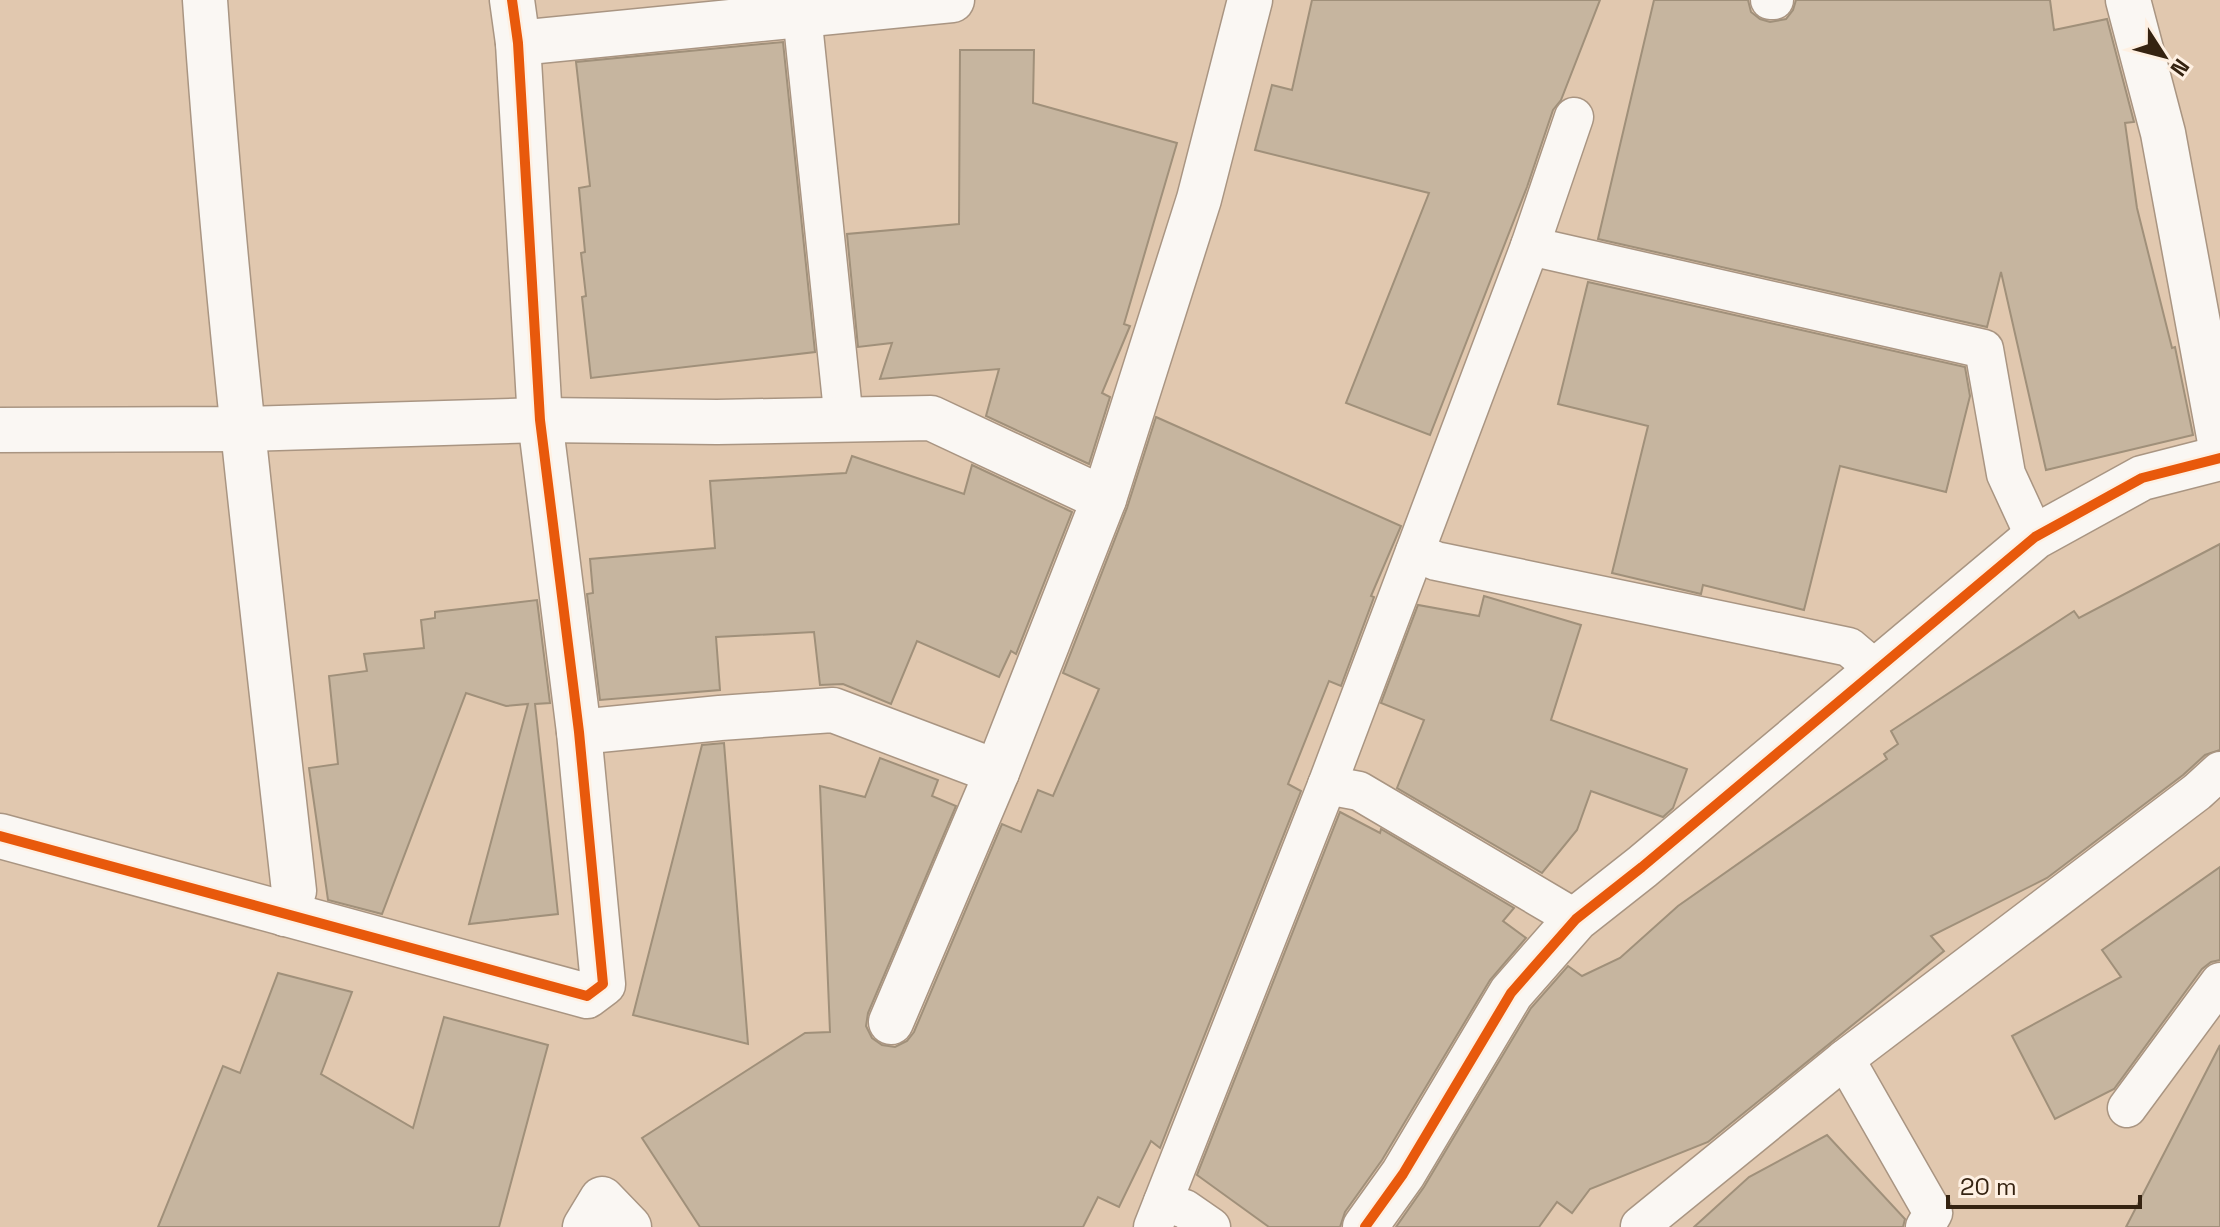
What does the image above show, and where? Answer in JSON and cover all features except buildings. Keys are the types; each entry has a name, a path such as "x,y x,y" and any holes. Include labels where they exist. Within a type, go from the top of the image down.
{"street":[{"path":"205,0 215,147 243,429 294,891 285,914"},
{"path":"0,836 587,996 603,984 579,732 540,420 518,43 512,0"},
{"path":"518,43 952,0"},
{"path":"891,1022 997,772 1104,499 1199,199 1250,0"},
{"path":"2128,0 2163,133 2220,442"},
{"path":"0,430 243,429 540,420 844,421 931,418 1104,499"},
{"path":"1365,1227 1403,1174 1511,993 1576,919 2035,537 2142,478 2220,458"},
{"path":"579,732 833,710 997,772"},
{"path":"585,1227 602,1199 629,1227"}],"lane":[{"path":"802,14 844,421"},
{"path":"1158,1214 1327,785 1530,246 1574,117"},
{"path":"1530,246 1984,349 2006,474 2035,537"},
{"path":"1415,552 1436,561 1849,647 1876,670"},
{"path":"1640,1226 1845,1059 2197,792 2220,771"},
{"path":"1327,785 1359,791 1576,919"},
{"path":"2127,1108 2220,982"},
{"path":"1845,1059 1933,1213 1925,1227"},
{"path":"1158,1214 1185,1209 1211,1227"}],"cycle path":[{"path":"0,836 587,996 603,984 579,732 540,420 518,43 512,0"},
{"path":"1365,1227 1403,1174 1511,993 1576,919 2035,537 2142,478 2220,458"}]}
